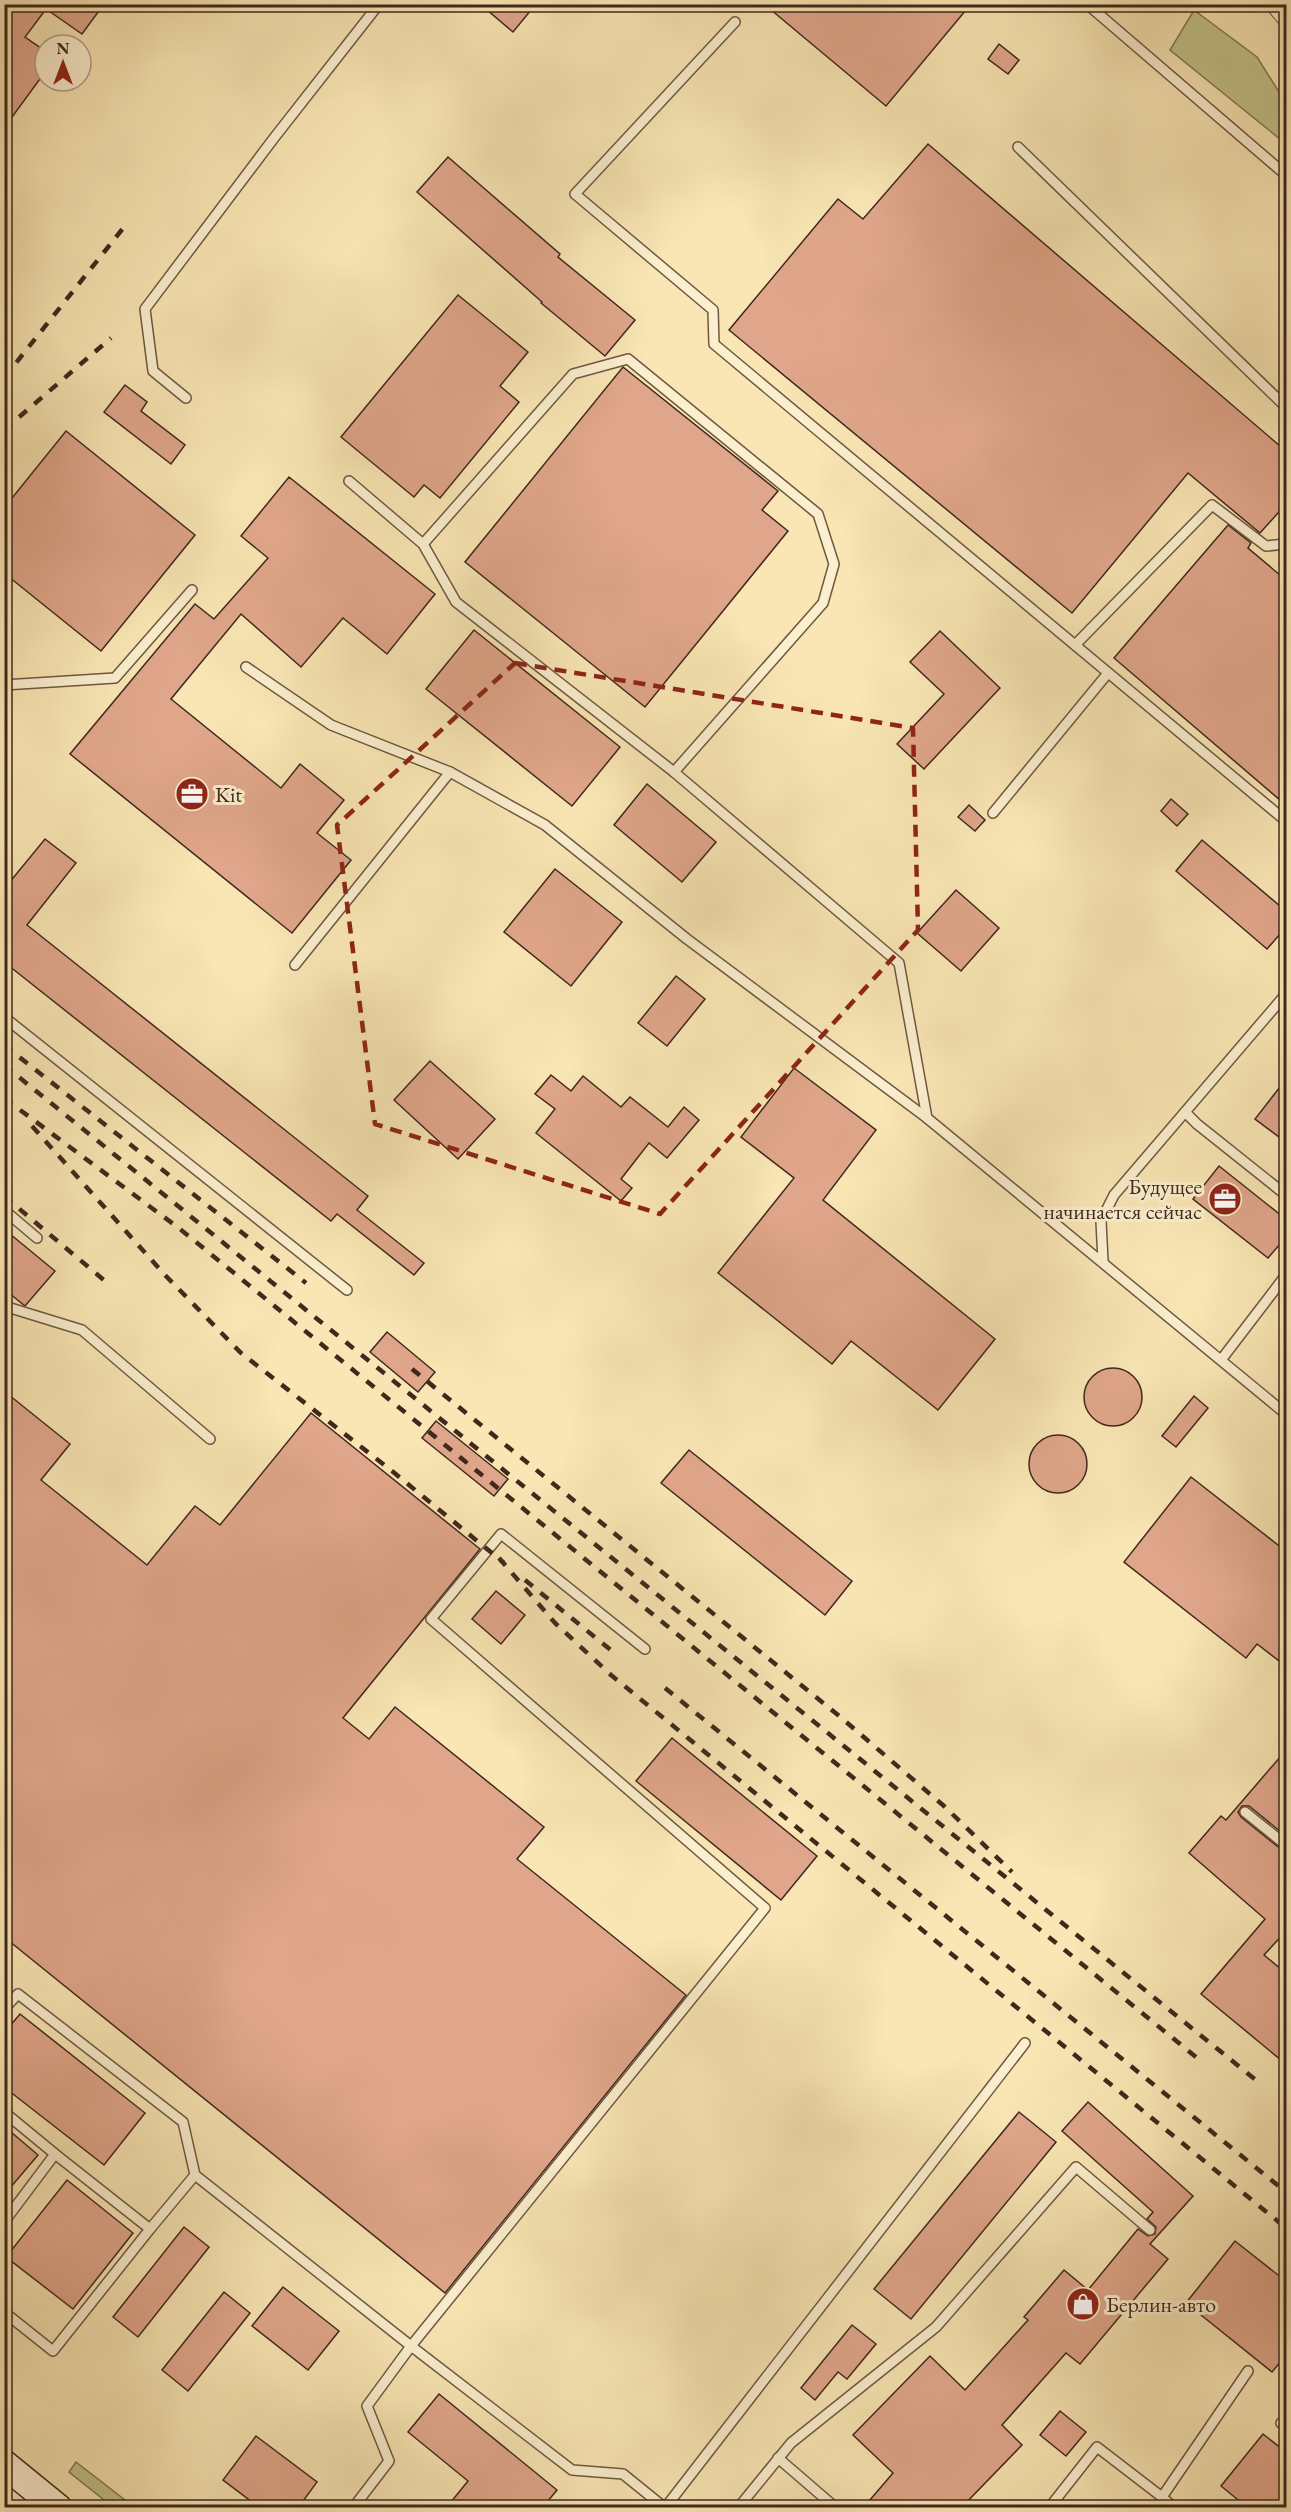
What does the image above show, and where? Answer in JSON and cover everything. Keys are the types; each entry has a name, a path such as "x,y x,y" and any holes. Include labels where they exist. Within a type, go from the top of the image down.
{"main road":[{"path":"4,2464 58,2508"}],"street":[{"path":"1276,4 1287,16"}],"lane":[{"path":"186,398 153,371 145,309 379,4"},
{"path":"1087,4 1287,175"},
{"path":"735,22 575,194 713,310 714,344 1287,821"},
{"path":"1018,147 1287,407"},
{"path":"423,544 573,374 628,359 818,514 834,564 823,603 674,772"},
{"path":"349,481 423,544 456,602 674,772 899,963 927,1118"},
{"path":"1075,645 1212,506 1266,546 1287,544"},
{"path":"4,685 114,678 192,590"},
{"path":"246,667 331,725 450,772 545,825 687,939 927,1118 1287,1414"},
{"path":"993,813 1108,673"},
{"path":"295,964 450,772"},
{"path":"1103,1262 1101,1221 1114,1195 1287,994"},
{"path":"4,1017 347,1290"},
{"path":"1185,1112 1287,1195"},
{"path":"4,1210 37,1238"},
{"path":"1221,1360 1287,1275"},
{"path":"4,1306 82,1330 210,1439"},
{"path":"352,2508 389,2461 367,2406 411,2346 765,1908 431,1619 501,1534 645,1649"},
{"path":"1245,1812 1287,1845"},
{"path":"4,2009 18,1994 183,2122 195,2175 572,2470 623,2474 665,2508 1025,2043"},
{"path":"4,2112 150,2229"},
{"path":"4,2222 56,2154"},
{"path":"738,2508 791,2443 936,2327 1076,2167 1150,2230"},
{"path":"4,2312 53,2351 195,2175"},
{"path":"1162,2497 1248,2371"},
{"path":"1049,2508 1097,2447 1173,2508"},
{"path":"778,2458 836,2508"}],"highlighted area":[{"path":"515,663 913,728 918,930 660,1214 375,1124 337,825"}],"green space":[{"path":"1194,10 1257,57 1286,103 1286,144 1170,50"},
{"path":"76,2462 134,2507 113,2507 69,2472"}],"building":[{"path":"4,4 104,4 83,33 46,9 25,37 33,43 33,88 4,128"},
{"path":"480,4 536,4 513,32"},
{"path":"764,4 971,4 886,106"},
{"path":"999,44 1019,60 1008,74 988,59"},
{"path":"928,144 1287,452 1287,503 1260,533 1188,473 1072,613 729,330 838,199 863,219"},
{"path":"448,157 560,254 558,257 635,320 605,356 541,303 417,192"},
{"path":"458,295 528,352 500,386 519,402 440,498 424,485 414,497 341,437"},
{"path":"623,367 778,491 762,510 788,531 645,707 465,562"},
{"path":"125,385 147,402 141,411 185,445 171,464 104,412"},
{"path":"66,431 195,535 101,651 4,573 4,508"},
{"path":"289,477 435,594 387,654 343,618 301,667 241,614 171,699 281,788 300,764 344,800 317,833 351,860 292,933 70,754 195,604 214,619 268,558 241,536"},
{"path":"1228,525 1251,543 1248,548 1287,581 1287,806 1114,658"},
{"path":"474,630 620,747 572,806 426,689"},
{"path":"940,631 1000,688 924,769 897,744 944,694 910,662"},
{"path":"647,784 716,842 682,882 614,825"},
{"path":"1171,799 1188,814 1177,826 1161,811"},
{"path":"969,805 985,820 975,831 958,817"},
{"path":"45,839 76,863 27,925 368,1196 357,1210 424,1263 414,1275 337,1214 331,1221 4,962 4,889"},
{"path":"1202,840 1287,912 1287,926 1267,949 1176,871"},
{"path":"555,869 622,922 571,986 504,932"},
{"path":"956,890 999,928 961,971 917,933"},
{"path":"676,976 705,999 667,1046 638,1023"},
{"path":"430,1061 495,1119 458,1159 394,1100"},
{"path":"794,1068 876,1130 823,1200 995,1339 938,1410 851,1341 832,1364 718,1273 794,1178 741,1137"},
{"path":"551,1075 571,1091 583,1076 621,1107 630,1097 668,1127 684,1107 699,1120 667,1158 649,1143 621,1179 632,1188 621,1201 536,1133 555,1109 535,1094"},
{"path":"1287,1078 1287,1143 1255,1119"},
{"path":"1219,1166 1287,1220 1287,1236 1268,1258 1193,1199"},
{"path":"4,1229 55,1271 25,1306 4,1289"},
{"path":"387,1332 435,1372 418,1392 370,1352"},
{"path":"1113,1368 1129,1373 1137,1381 1142,1397 1137,1413 1129,1421 1113,1426 1097,1421 1089,1413 1084,1397 1089,1381 1097,1373"},
{"path":"4,1391 70,1444 41,1480 147,1565 195,1506 220,1525 311,1413 480,1549 343,1718 369,1739 395,1707 544,1827 517,1859 686,1995 445,2293 4,1937"},
{"path":"1194,1396 1208,1408 1176,1447 1162,1436"},
{"path":"436,1421 508,1479 494,1496 422,1438"},
{"path":"1058,1435 1074,1440 1082,1448 1087,1464 1082,1480 1074,1488 1058,1493 1042,1488 1034,1480 1029,1464 1034,1448 1042,1440"},
{"path":"689,1450 852,1581 825,1615 661,1483"},
{"path":"1191,1477 1287,1552 1287,1667 1257,1644 1246,1658 1124,1562"},
{"path":"496,1591 525,1615 501,1644 472,1619"},
{"path":"672,1738 817,1856 781,1900 636,1781"},
{"path":"1287,1749 1287,1837 1249,1806 1242,1806 1238,1812 1241,1817 1287,1852 1287,1930 1264,1955 1287,1974 1287,2065 1201,1994 1265,1919 1189,1853 1221,1816 1226,1820"},
{"path":"20,2014 145,2113 104,2165 4,2087 4,2033"},
{"path":"1088,2102 1193,2196 1150,2244 1168,2259 1080,2364 1066,2353 1002,2425 1022,2445 961,2508 863,2508 893,2473 853,2435 930,2356 965,2390 1028,2320 1024,2317 1064,2270 1088,2290 1138,2229 1148,2236 1155,2234 1156,2227 1147,2219 1153,2212 1062,2131"},
{"path":"1019,2112 1056,2142 911,2319 874,2289"},
{"path":"4,2126 38,2155 4,2195"},
{"path":"67,2180 133,2233 73,2309 6,2257"},
{"path":"184,2227 209,2247 138,2337 113,2317"},
{"path":"1235,2241 1287,2282 1287,2354 1272,2372 1186,2303"},
{"path":"283,2287 339,2331 308,2370 252,2326"},
{"path":"224,2292 250,2313 188,2391 162,2370"},
{"path":"852,2325 876,2344 847,2379 838,2372 815,2400 801,2388"},
{"path":"439,2394 557,2490 542,2508 446,2508 468,2481 408,2432"},
{"path":"1060,2411 1086,2432 1066,2456 1040,2435"},
{"path":"1263,2434 1287,2453 1287,2508 1248,2508 1221,2486"},
{"path":"256,2436 317,2482 298,2508 260,2508 223,2480"}],"railway":[{"path":"4,378 124,227"},
{"path":"4,430 111,338"},
{"path":"4,1045 306,1283"},
{"path":"4,1065 1257,2081"},
{"path":"4,1098 180,1229 1196,2057"},
{"path":"32,1126 164,1274 241,1353 392,1471 504,1563"},
{"path":"4,1196 105,1281"},
{"path":"412,1369 838,1715 944,1806 1012,1872"},
{"path":"499,1558 555,1623 611,1675 1286,2228"},
{"path":"525,1580 618,1656"},
{"path":"665,1688 1286,2192"}],"place":[{"name":"Kit","path":"192,794"},
{"name":"Будущее начинается сейчас","path":"1225,1199"},
{"name":"Берлин-авто","path":"1083,2304"}]}
